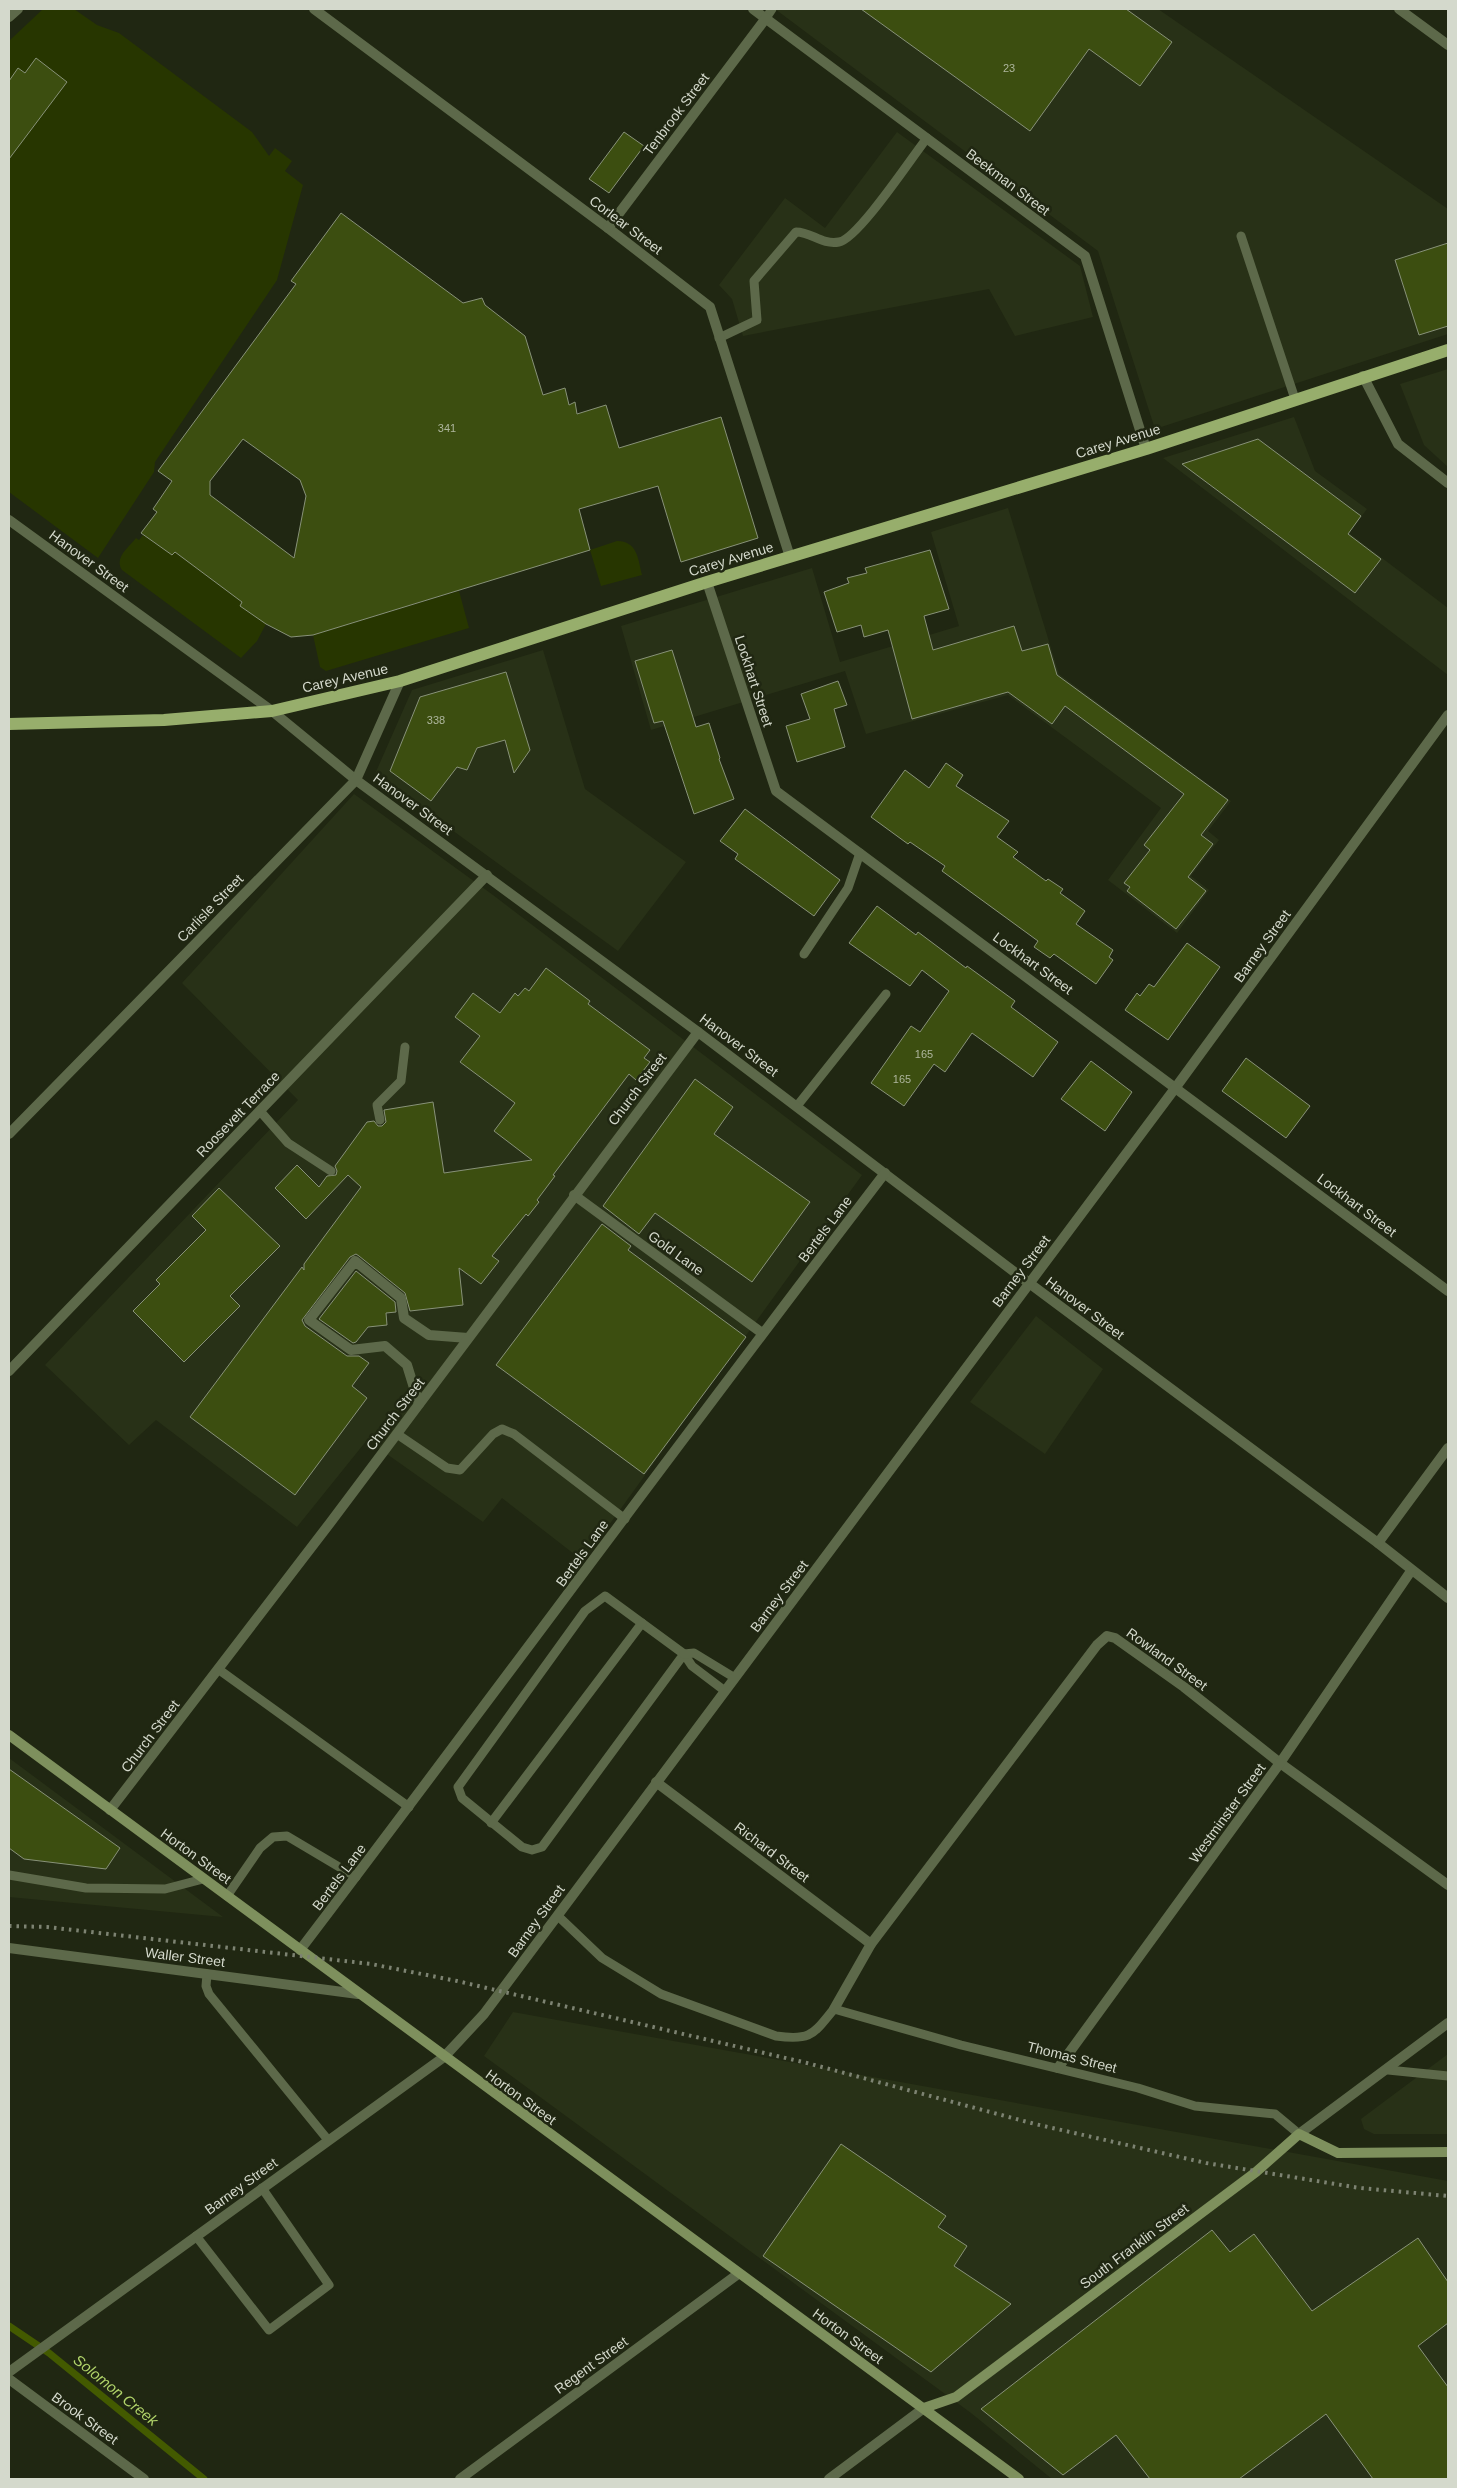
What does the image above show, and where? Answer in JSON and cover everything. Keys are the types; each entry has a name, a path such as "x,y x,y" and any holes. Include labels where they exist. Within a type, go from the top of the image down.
{"main road":[{"name":"Carey Avenue","path":"9,724 164,720 272,711 400,680 707,582 1146,448 1363,376 1448,350"},
{"name":"Horton Street","path":"9,1735 738,2274 1019,2479"},
{"path":"1299,2134 1338,2153 1448,2152"},
{"name":"South Franklin Street","path":"924,2408 956,2397 1256,2172 1299,2134"}],"street":[{"path":"9,18 18,9"},
{"name":"Corlear Street","path":"314,9 608,228 710,307 790,557"},
{"name":"Beekman Street","path":"753,9 1085,256 1146,448"},
{"path":"1399,9 1448,45"},
{"name":"Tenbrook Street","path":"608,228 766,18"},
{"path":"1363,376 1398,444 1448,483"},
{"name":"Hanover Street","path":"9,520 272,711 356,780 797,1106 1029,1283 1378,1543 1448,1598"},
{"name":"Lockhart Street","path":"707,582 776,791 1448,1291"},
{"name":"Carlisle Street","path":"9,1134 356,780 400,680"},
{"name":"Barney Street","path":"13,2369 444,2057 484,2014 1176,1087 1448,715"},
{"name":"Roosevelt Terrace","path":"9,1371 487,875"},
{"name":"Church Street","path":"110,1810 397,1434 574,1195 698,1032"},
{"name":"Bertels Lane","path":"300,1950 625,1519 762,1333 885,1173"},
{"name":"Gold Lane","path":"574,1195 762,1333"},
{"path":"419,1404 407,1365 385,1346 351,1350 309,1320 355,1261 402,1298 404,1318 423,1331 429,1335 468,1338"},
{"path":"1378,1543 1448,1448"},
{"name":"Westminster Street","path":"1058,2068 1280,1763 1412,1571"},
{"name":"Rowland Street","path":"871,1944 1097,1645 1107,1636 1116,1638 1184,1687 1280,1763 1448,1885"},
{"name":"Richard Street","path":"656,1782 871,1944"},
{"path":"834,2009 871,1944"},
{"name":"Waller Street","path":"9,1948 358,1994"},
{"name":"South Franklin Street","path":"1299,2134 1446,2027"},
{"name":"Regent Street","path":"460,2479 738,2274"},
{"name":"Brook Street","path":"9,2379 144,2479"},
{"name":"South Franklin Street","path":"829,2479 924,2408"}],"lane":[{"path":"766,18 772,9"},
{"path":"719,338 757,320 754,281 796,232 806,232 822,243 840,242 858,229 926,138"},
{"path":"1241,236 1295,399"},
{"path":"804,954 848,888 860,853"},
{"path":"797,1106 886,994"},
{"path":"380,1120 377,1104 401,1081 405,1047"},
{"path":"260,1111 288,1143 331,1171"},
{"path":"397,1434 447,1468 460,1470 493,1434 502,1429 514,1434 625,1519"},
{"path":"684,1654 542,1847 532,1850 522,1847 462,1798 458,1786 586,1611 605,1596 684,1654 692,1666 725,1690"},
{"path":"491,1823 642,1624"},
{"path":"684,1654 694,1654 735,1678"},
{"path":"218,1669 409,1807"},
{"path":"227,1896 260,1848 273,1838 287,1836 356,1877"},
{"path":"9,1875 96,1888 165,1889 203,1878"},
{"path":"558,1916 602,1958 661,1994 776,2036 799,2037 813,2034 834,2009"},
{"path":"207,1974 206,1986 209,1994 328,2140"},
{"name":"Thomas Street","path":"834,2009 961,2044 1138,2088 1195,2106 1275,2114 1299,2134"},
{"path":"1388,2070 1448,2076"},
{"path":"196,2236 269,2330 329,2285 262,2188"}],"shaded area":[{"path":"775,9 1158,9 1448,209 1448,334 1155,429 1098,251"},
{"path":"897,132 1080,266 1093,317 1015,336 989,289 743,336 732,299 719,285 785,198 825,228"},
{"path":"1448,369 1448,467 1424,445 1400,384"},
{"path":"1294,417 1315,471 1367,509 1349,533 1448,608 1448,675 1163,458"},
{"path":"1008,508 1059,674 1231,801 1208,831 1219,840 1191,876 1209,890 1177,933 1108,880 1161,808 1008,695 866,734 845,671 651,730 621,626 812,568 840,662 959,626 931,532"},
{"path":"543,650 585,789 686,862 618,951 375,774 412,690"},
{"path":"354,794 493,895 862,1175 583,1561 502,1498 483,1522 367,1440 297,1527 156,1420 129,1445 45,1365 298,1100 182,983"},
{"path":"1036,1316 1103,1369 1045,1454 970,1402"},
{"path":"9,1758 223,1917 9,1897"},
{"path":"513,2012 1448,2181 1448,2479 1052,2479 971,2413 484,2056"},
{"path":"1448,2054 1448,2134 1374,2134 1364,2129 1361,2119"}],"green space":[{"path":"43,9 74,9 97,25 119,33 252,132 269,156 275,148 292,161 285,171 303,185 277,280 155,462 154,472 98,558 9,492 9,41"},
{"path":"143,535 172,555 175,552 242,602 240,606 266,624 257,641 241,658 122,570 120,561 123,553 136,538 139,540"},
{"path":"617,541 624,542 633,547 638,557 642,575 601,586 590,550"},
{"path":"459,591 469,628 326,671 320,667 313,635"}],"building":[{"path":"861,9 1126,9 1172,42 1140,86 1089,49 1030,131"},
{"path":"36,58 67,82 9,159 9,81 18,68 25,73"},
{"path":"624,132 644,146 609,193 589,179"},
{"path":"341,213 463,303 482,298 485,305 525,336 543,395 565,388 569,405 575,402 577,414 606,405 619,448 721,417 758,538 681,562 658,486 579,509 590,550 313,635 291,637 266,624 240,606 242,602 175,552 172,555 141,533 157,512 153,509 172,481 158,471 296,284 291,281","holes":["243,439 300,480 306,496 294,558 210,495 210,481"]},
{"path":"1448,243 1448,326 1419,335 1395,260"},
{"path":"1258,439 1361,516 1348,534 1381,559 1355,593 1182,464"},
{"path":"930,550 949,609 924,616 933,650 1014,626 1022,651 1048,644 1057,675 1228,800 1201,835 1213,844 1188,877 1206,891 1176,929 1127,891 1130,887 1124,883 1150,850 1144,845 1184,794 1065,706 1052,724 1008,692 912,719 888,630 864,637 861,625 837,632 824,592 849,583 847,578 867,573 865,568"},
{"path":"672,650 696,727 709,723 719,759 734,799 694,814 663,721 654,723 635,661"},
{"path":"506,672 530,750 514,773 505,740 477,748 467,770 457,767 431,801 390,771 420,697"},
{"path":"838,681 847,705 834,709 845,747 797,762 786,726 810,719 801,694"},
{"path":"946,763 963,775 956,786 1009,821 997,837 1018,852 1013,857 1046,881 1048,879 1063,889 1060,893 1085,911 1076,924 1113,950 1109,957 1113,960 1096,984 1054,954 1050,958 1034,947 1038,941 942,871 945,866 910,842 908,844 871,817 905,770 929,788"},
{"path":"745,809 840,880 814,916 735,859 738,854 720,841"},
{"path":"877,906 916,935 918,932 966,968 967,966 1015,1001 1011,1007 1058,1042 1033,1077 972,1033 945,1072 934,1064 904,1106 871,1083 911,1026 920,1032 949,991 922,970 910,986 849,943"},
{"path":"1187,943 1220,967 1168,1040 1125,1010 1137,993 1140,996 1149,984 1154,987"},
{"path":"546,968 590,1001 588,1004 650,1050 644,1058 650,1062 636,1080 629,1074 553,1175 555,1176 537,1200 539,1202 528,1216 526,1214 492,1256 499,1261 481,1284 459,1268 463,1305 410,1311 405,1293 356,1254 350,1257 302,1320 305,1326 347,1356 359,1356 369,1363 352,1386 367,1398 295,1495 190,1417 302,1267 304,1270 304,1264 361,1187 348,1175 306,1219 275,1188 297,1165 319,1187 327,1176 336,1175 335,1166 367,1122 374,1121 378,1126 382,1126 386,1122 384,1110 433,1102 444,1173 532,1160 494,1131 515,1103 460,1062 480,1036 455,1017 473,993 500,1013 515,993 518,996 525,988 529,991"},
{"path":"1246,1058 1310,1106 1286,1138 1222,1091"},
{"path":"1091,1061 1132,1092 1105,1131 1061,1099"},
{"path":"695,1079 733,1107 714,1134 810,1202 752,1282 655,1213 639,1234 603,1206"},
{"path":"219,1188 280,1246 230,1296 240,1306 184,1362 133,1311 160,1284 156,1280 206,1230 192,1216"},
{"path":"602,1224 631,1246 628,1250 746,1337 644,1474 496,1365"},
{"path":"356,1271 395,1302 396,1312 386,1313 387,1325 368,1327 356,1342 353,1343 319,1319"},
{"path":"9,1769 120,1848 106,1869 24,1859 9,1848"},
{"path":"841,2144 946,2216 938,2227 967,2246 954,2266 1011,2304 931,2372 763,2256"},
{"path":"1212,2230 1230,2252 1254,2234 1312,2311 1418,2238 1448,2282 1448,2323 1418,2346 1448,2387 1448,2479 1373,2479 1326,2414 1239,2479 1150,2479 1116,2435 1063,2475 981,2409"}],"waterway":[{"name":"Solomon Creek","path":"9,2326 49,2353 204,2479"}],"railway":[{"path":"9,1926 47,1927 371,1964 457,1981 807,2063 1035,2124 1206,2163 1360,2188 1448,2196"}]}
